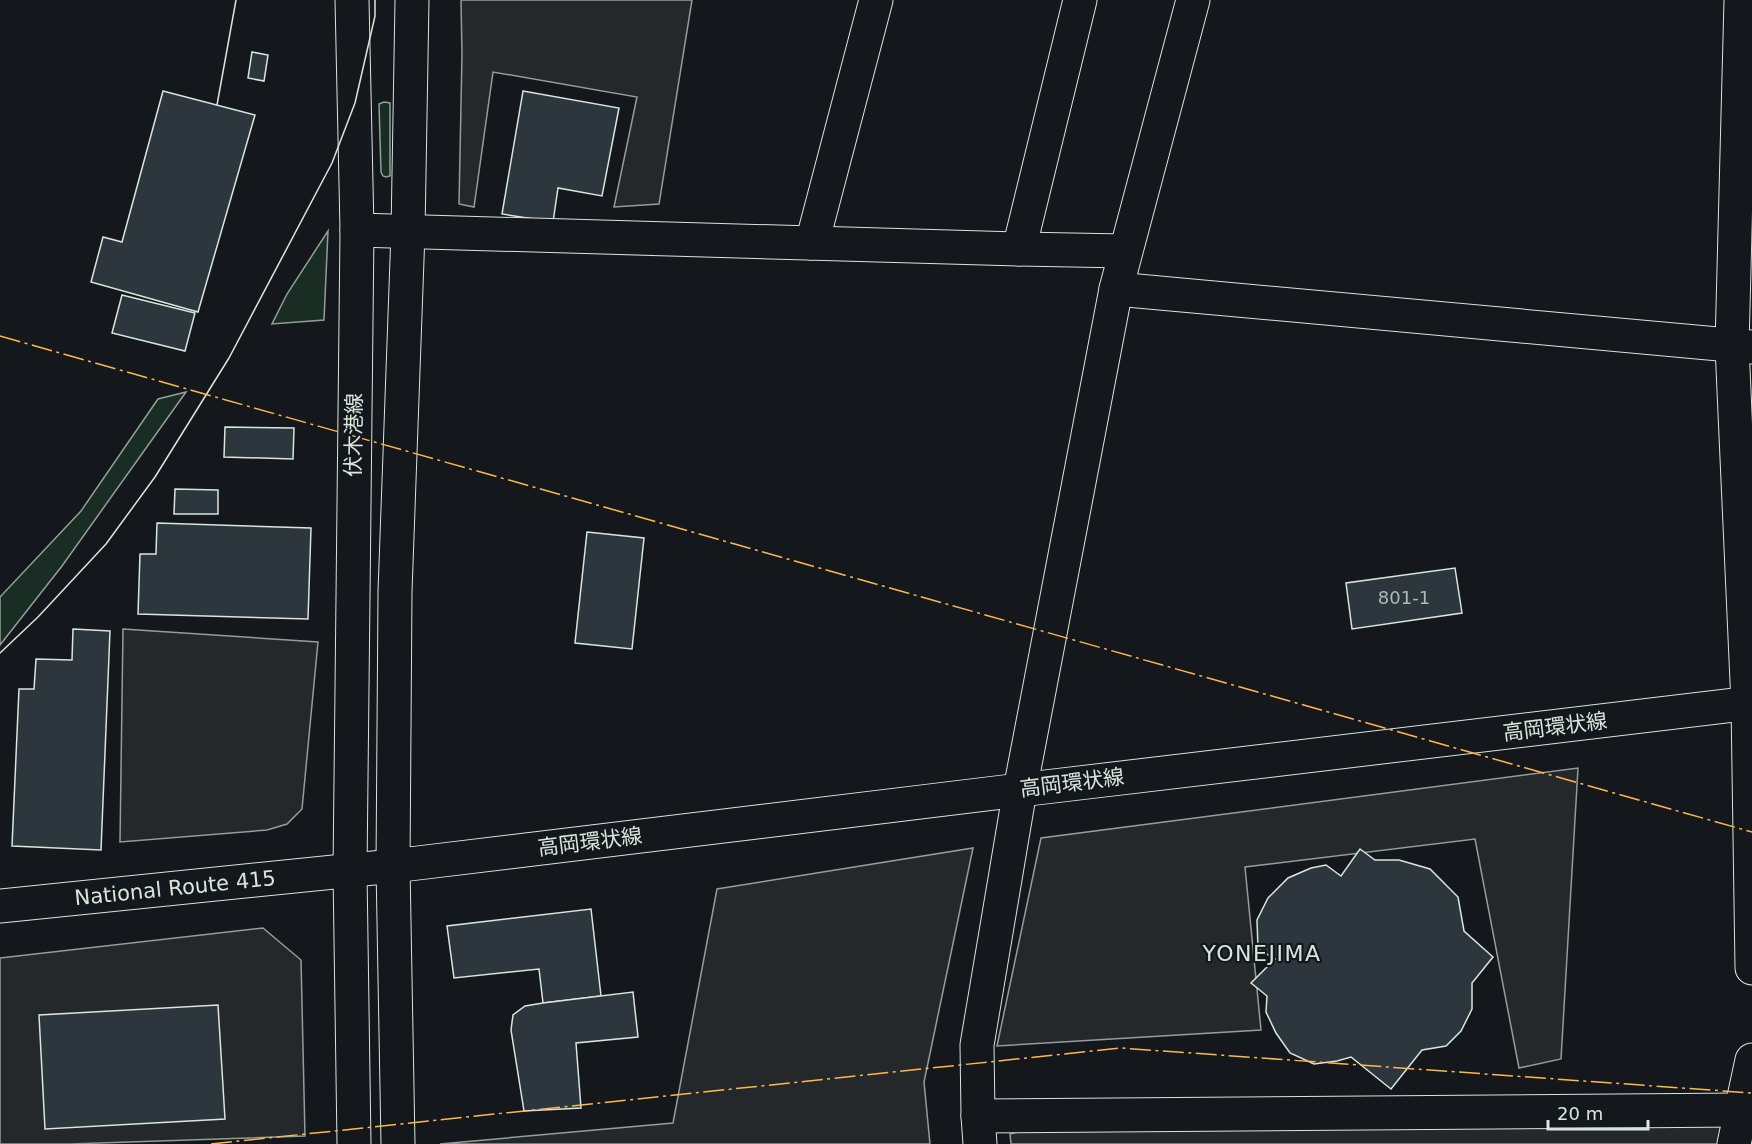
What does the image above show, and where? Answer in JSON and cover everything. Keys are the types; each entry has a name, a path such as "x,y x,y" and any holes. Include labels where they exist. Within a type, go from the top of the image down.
{"main road":[{"name":"伏木港線","path":"350,871 357,230 352,0"},
{"path":"398,1144 393,866 394,592 408,232 412,0"},
{"path":"812,243 876,0"},
{"path":"1019,249 1080,0"},
{"path":"1193,0 1116,289 1020,790 977,1045 979,1130 1740,1110"},
{"path":"1742,0 1742,347 1750,704 1752,968"},
{"path":"357,230 1125,251"},
{"path":"1116,289 1742,347"},
{"name":"高岡環状線","path":"393,866 1750,704"},
{"name":"National Route 415","path":"0,906 393,866"},
{"path":"350,871 354,1144"},
{"path":"1734,1144 1752,1060"}],"green space":[{"path":"390,103 390,176 386,177 381,172 379,104"},
{"path":"328,231 324,320 272,324 287,294"},
{"path":"186,392 62,566 0,645 0,597 81,511 158,399"}],"shaded area":[{"path":"461,0 692,0 659,204 614,207 637,97 493,72 474,207 459,204"},
{"path":"123,629 318,642 302,809 287,824 267,830 120,842"},
{"path":"1578,768 1561,1059 1519,1068 1475,839 1245,867 1261,1030 997,1046 1041,838"},
{"path":"973,848 924,1082 930,1144 440,1144 673,1123 717,889"},
{"path":"263,928 301,960 305,1136 70,1144 0,1144 0,958"},
{"path":"1053,1123 1721,1125 1718,1144 1011,1144 1010,1134"}],"building":[{"path":"252,52 268,55 264,81 248,78"},
{"path":"163,91 255,115 198,312 91,282 103,237 122,242"},
{"path":"523,91 619,108 602,196 558,188 553,222 502,214"},
{"path":"122,295 195,313 185,351 112,333"},
{"path":"225,427 294,428 293,459 224,457"},
{"path":"175,489 218,490 218,514 174,514"},
{"path":"157,523 311,528 308,619 138,614 140,554 156,554"},
{"path":"587,532 644,538 632,649 575,643"},
{"path":"1455,568 1462,613 1352,629 1346,583"},
{"path":"73,629 110,631 101,850 12,846 19,689 34,689 36,659 72,660"},
{"path":"1360,849 1375,860 1399,860 1430,869 1458,897 1464,931 1493,957 1472,983 1472,1009 1461,1031 1446,1046 1422,1050 1391,1089 1351,1057 1314,1064 1290,1053 1276,1033 1266,1012 1267,996 1251,983 1275,959 1258,949 1257,920 1268,898 1288,878 1311,868 1326,865 1341,876"},
{"path":"591,909 601,996 543,1003 539,969 454,978 447,926"},
{"path":"633,992 638,1037 576,1043 581,1108 524,1111 511,1030 513,1015 525,1006"},
{"path":"218,1005 225,1119 45,1129 39,1015"}],"tram line":[{"path":"217,105 236,0"},
{"path":"0,653 38,617 106,544 155,477 229,358 332,163 355,103 375,16 375,0"}],"power":[{"path":"0,336 1752,832"},
{"path":"211,1144 1121,1048 1752,1093"}],"district":[{"name":"YONEJIMA","path":"1262,953"}]}
